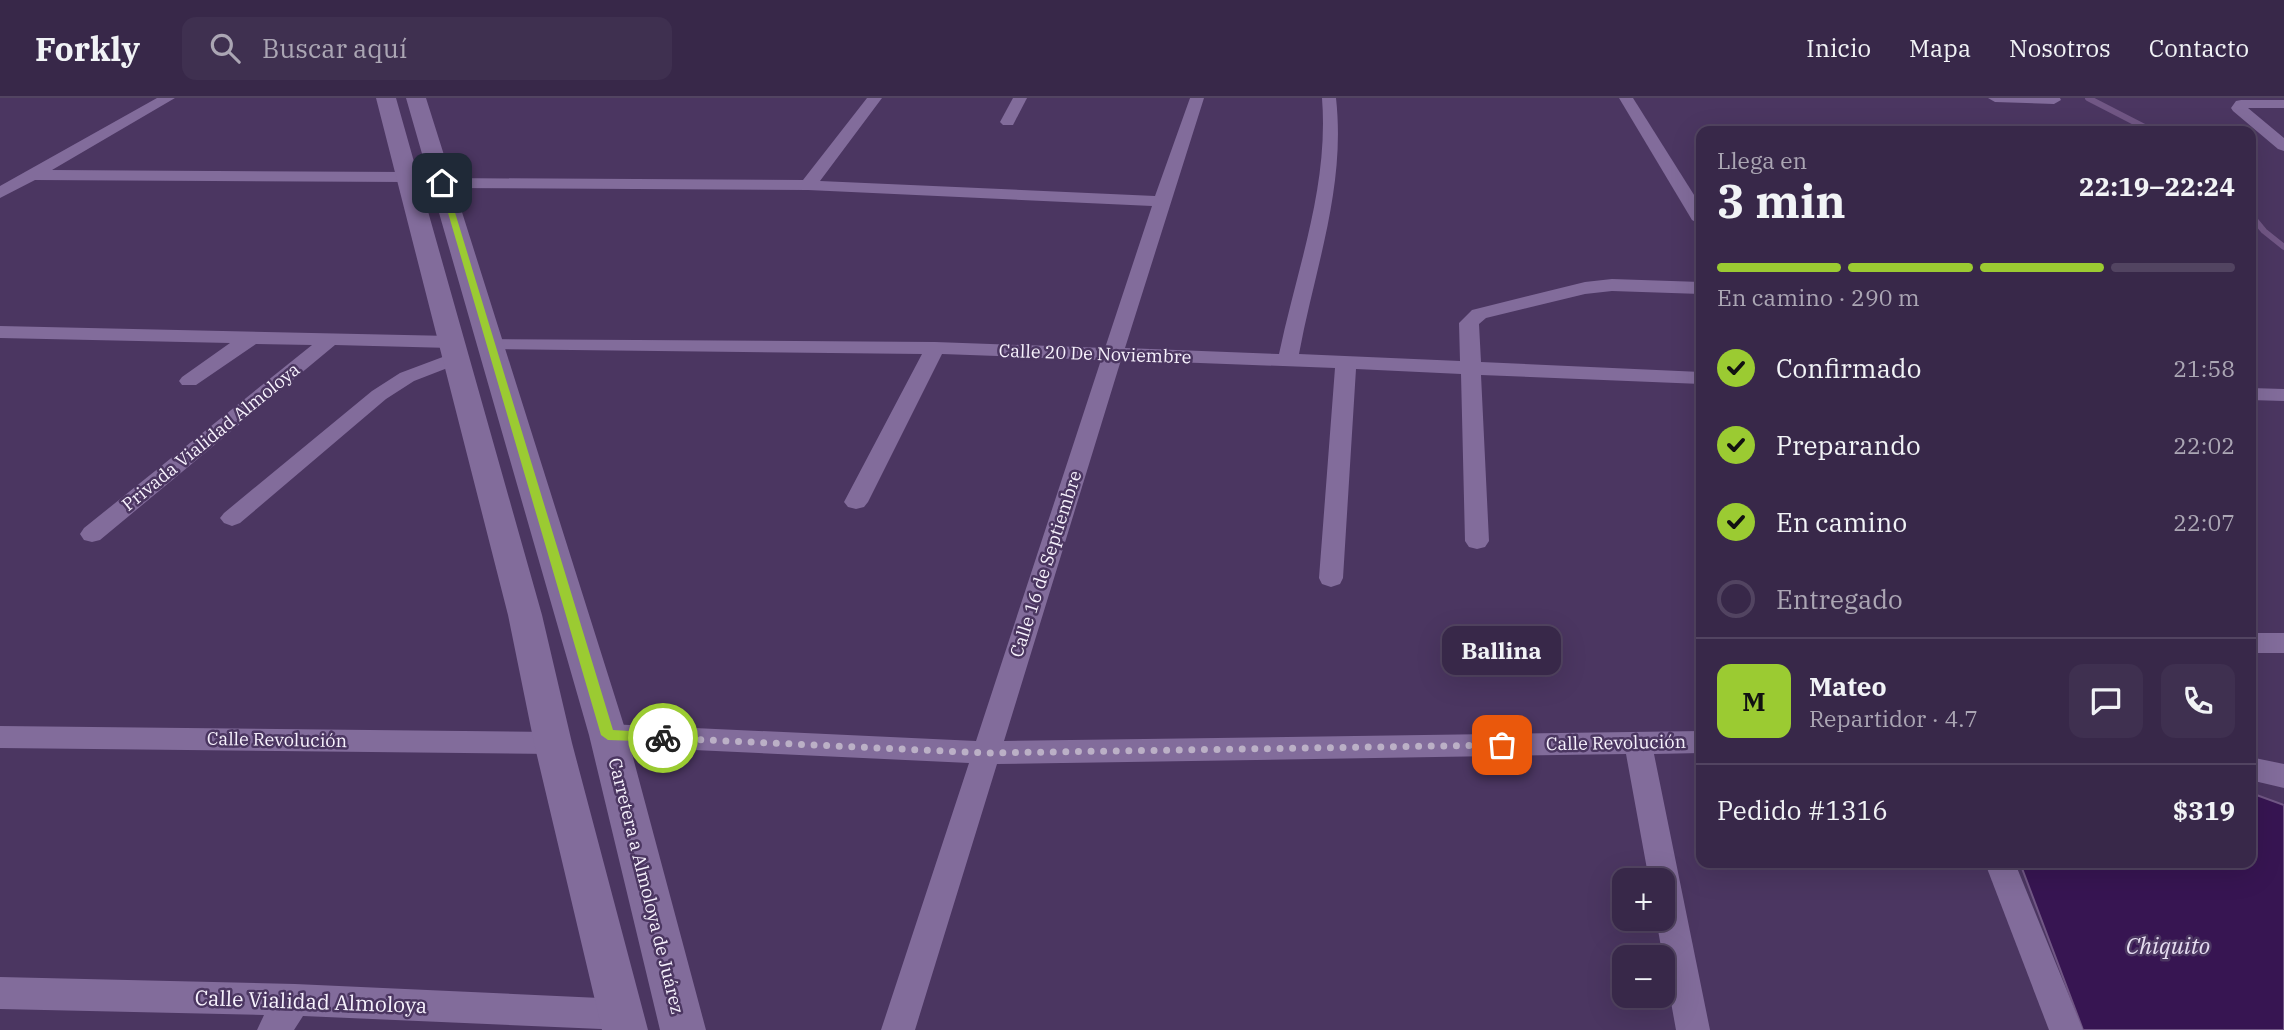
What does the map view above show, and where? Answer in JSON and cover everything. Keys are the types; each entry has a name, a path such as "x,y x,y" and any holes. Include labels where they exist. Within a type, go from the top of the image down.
{"main road":[{"path":"386,98 525,615 553,743 624,1022"},
{"name":"Carretera a Almoloya de Juárez","path":"416,98 608,735 683,1030"},
{"path":"497,511 537,499"}],"street":[{"path":"0,193 168,98"},
{"path":"808,185 875,98"},
{"path":"1008,122 1020,98"},
{"name":"Calle 16 de Septiembre","path":"898,1030 1112,354 1197,98"},
{"path":"1288,360 1307,272 1326,206 1333,138 1329,98"},
{"path":"1626,98 1696,210"},
{"path":"1994,98 2054,100"},
{"path":"2284,104 2241,104 2238,108 2284,146"},
{"path":"31,176 406,177"},
{"path":"442,183 808,185 1162,201"},
{"path":"1477,541 1469,323 1479,314 1585,288 1612,285 1696,288"},
{"path":"0,332 331,339 453,350"},
{"path":"189,381 252,337"},
{"name":"Privada Vialidad Almoloya","path":"92,534 331,339"},
{"name":"Calle 20 De Noviembre","path":"488,343 935,348 1696,378"},
{"path":"856,502 935,348"},
{"path":"232,518 379,395 453,350"},
{"path":"1331,578 1346,362"},
{"path":"2256,394 2284,395"},
{"path":"2256,643 2284,643"},
{"name":"Calle Revolución","path":"608,735 986,753 1696,742"},
{"name":"Calle Revolución","path":"0,737 553,743"},
{"path":"1638,743 1693,1030"},
{"path":"2256,769 2284,776"},
{"path":"2002,868 2066,1030"},
{"name":"Calle Vialidad Almoloya","path":"0,993 295,1000 624,1022"},
{"path":"274,1030 295,1000"}],"water":[{"name":"Chiquito","path":"2256,795 2284,805 2284,1030 2083,1030 2022,868 2256,868"}],"waterway":[{"path":"2088,98 2142,126"},
{"path":"2256,221 2284,247"}],"way so far":[{"path":"663,738 986,753 1502,745"}],"place":[{"name":"Ballina","path":"1502,745"}],"route":[{"path":"442,183 608,735 663,738"}]}
